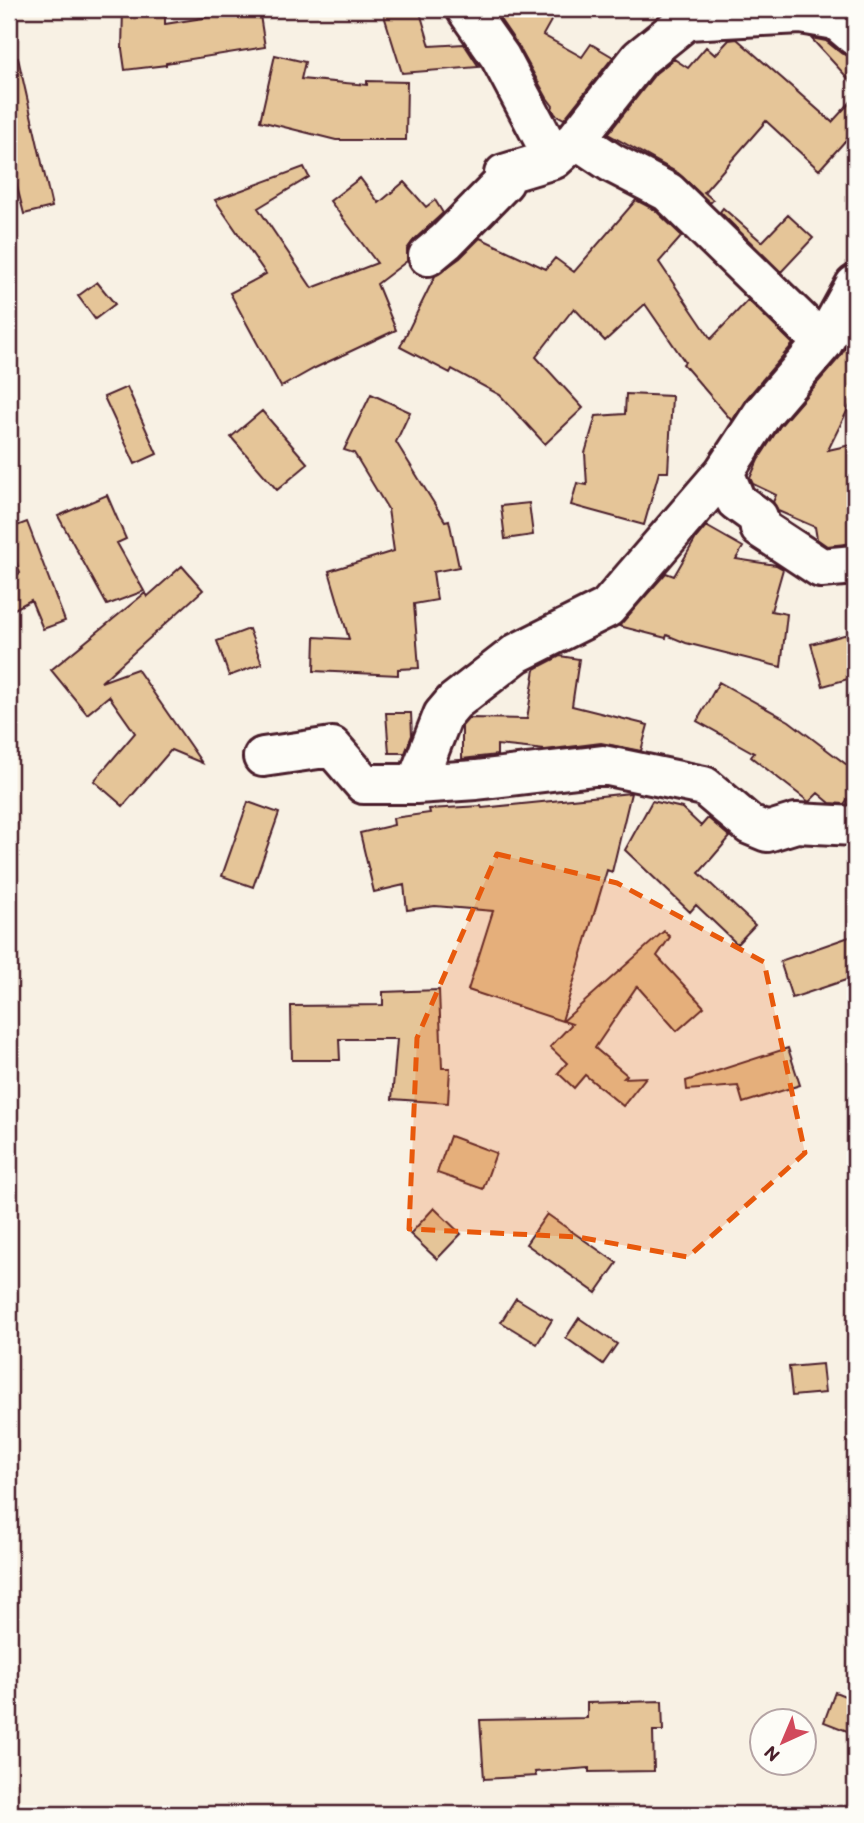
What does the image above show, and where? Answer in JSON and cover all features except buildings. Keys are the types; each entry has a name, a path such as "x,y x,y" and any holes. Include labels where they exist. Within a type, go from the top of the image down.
{"street":[{"path":"466,9 565,149 612,163 668,192 822,343"},
{"path":"428,256 504,182 504,174 565,149 640,58 689,14 801,14 836,20 855,36"},
{"path":"415,783 443,715 454,702 517,653 607,608 724,472 763,413 822,343 855,285"},
{"path":"724,472 736,501 758,517 760,528 821,568 855,565"},
{"path":"263,757 332,747 364,784 477,780 603,765 704,786 750,825 768,832 796,823 855,826"}],"highlighted area":[{"path":"497,854 617,883 764,962 805,1153 688,1257 578,1237 409,1229 417,1038"}]}
